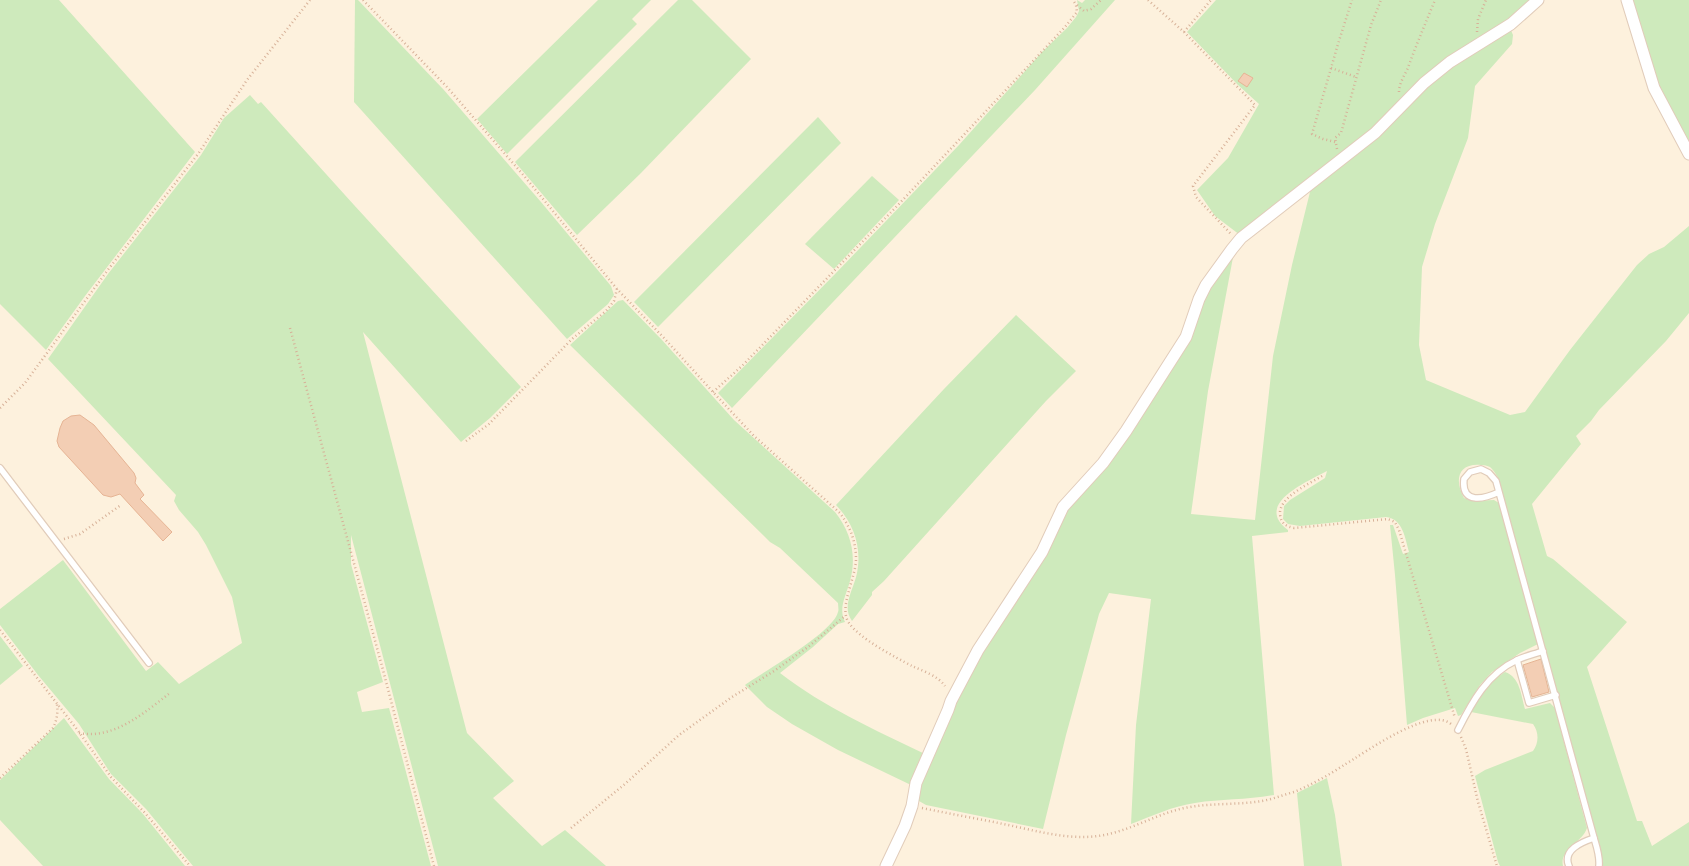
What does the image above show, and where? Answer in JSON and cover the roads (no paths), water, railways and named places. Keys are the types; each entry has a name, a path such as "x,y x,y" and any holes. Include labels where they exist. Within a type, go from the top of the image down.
{"street":[{"path":"886,866 903,832 912,806 916,782 951,701 978,650 1042,552 1063,507 1103,463 1126,431 1186,337 1199,299 1206,285 1238,242 1375,133 1424,82 1450,62 1511,24 1538,0"},
{"path":"1627,0 1654,88 1689,154"}],"lane":[{"path":"0,468 149,663"},
{"path":"1499,492 1483,498 1472,497 1467,495 1464,490 1464,479 1470,472 1481,469 1485,470 1496,481 1556,695 1599,856 1599,866"},
{"path":"1458,730 1478,694 1490,678 1516,660 1544,651"},
{"path":"1516,660 1529,703 1556,695"},
{"path":"1569,866 1568,857 1574,847 1594,838"}]}
